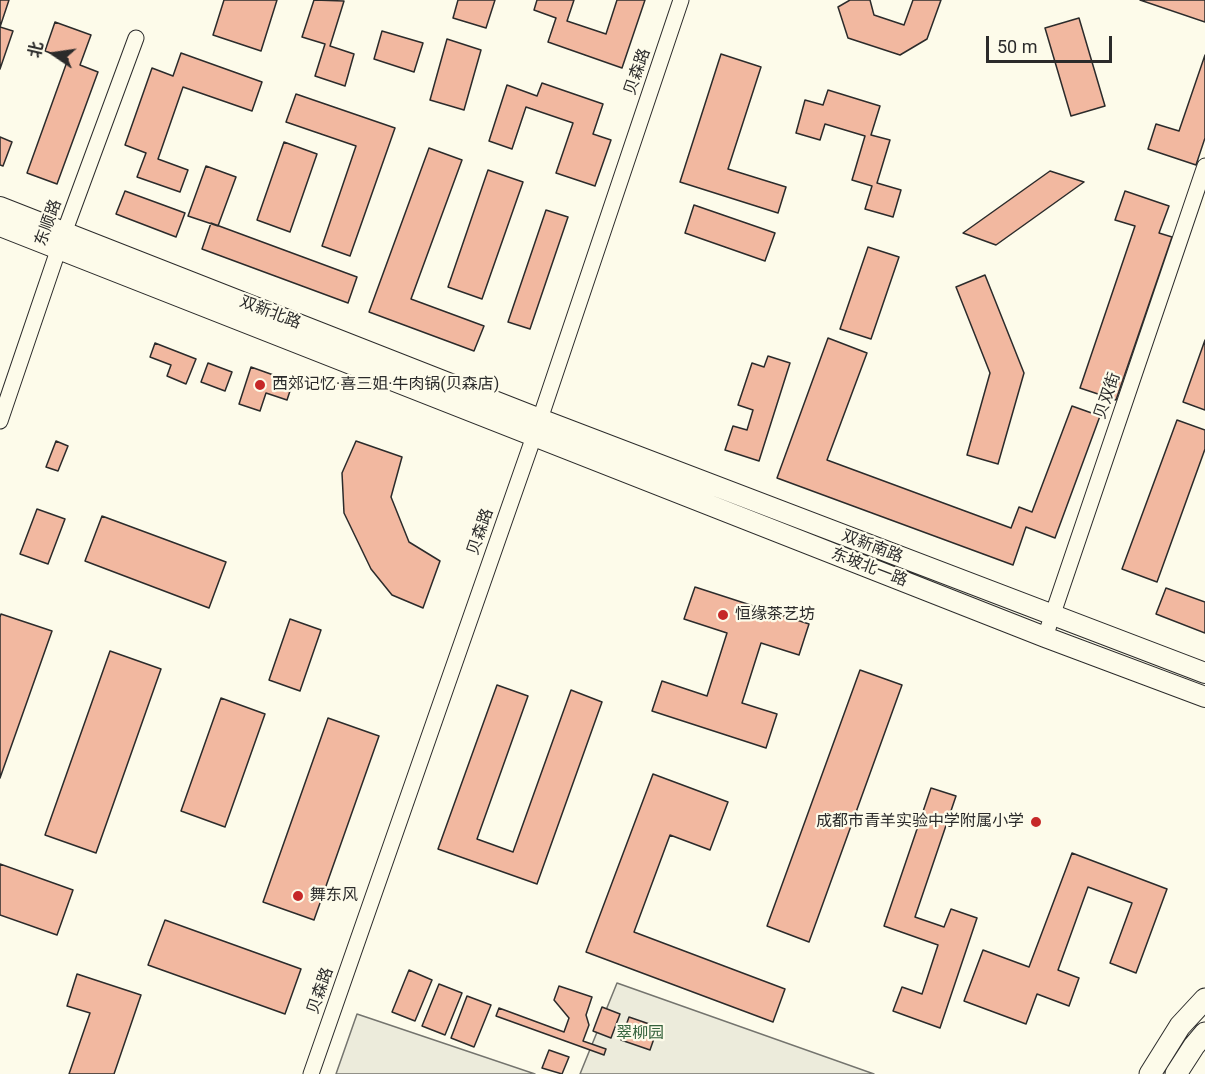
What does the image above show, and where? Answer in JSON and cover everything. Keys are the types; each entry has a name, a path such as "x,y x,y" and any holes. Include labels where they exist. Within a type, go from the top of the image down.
{"main road":[{"path":"1150,1074 1180,1026 1205,999"},
{"path":"1176,1074 1205,1033"}],"street":[{"name":"贝森路","path":"311,1074 536,427 681,0"},
{"name":"东顺路","path":"0,421 62,241 136,38"},
{"name":"贝双街","path":"1045,637 1205,166"},
{"name":"双新北路","path":"0,207 62,241 536,427"},
{"name":"双新北路","path":"0,226 62,241"},
{"name":"双新南路","path":"536,427 1205,674"},
{"name":"东坡北一路","path":"536,427 1045,637 1205,698"}],"green space":[{"name":"翠柳园","path":"617,983 874,1074 580,1074"},
{"path":"357,1014 535,1074 336,1074"}],"building":[{"path":"0,0 9,0 0,27"},
{"path":"224,0 277,0 261,51 213,35"},
{"path":"314,0 344,1 330,46 354,54 345,86 315,76 325,44 302,37"},
{"path":"458,0 495,0 486,28 453,18"},
{"path":"537,0 574,0 567,21 606,34 617,0 645,0 622,68 548,42 556,18 534,10"},
{"path":"850,0 870,0 874,15 904,25 913,0 941,0 927,39 900,55 848,38 838,7"},
{"path":"1140,0 1205,0 1205,22"},
{"path":"1079,18 1105,106 1071,116 1045,28"},
{"path":"55,22 91,35 80,65 98,72 57,184 27,173 68,59 45,51"},
{"path":"0,27 13,31 0,69"},
{"path":"382,31 423,43 414,72 374,59"},
{"path":"447,39 481,50 464,110 430,100"},
{"path":"181,53 262,82 252,111 183,87 158,159 188,170 180,192 137,177 146,153 125,145 152,68 173,76"},
{"path":"721,54 761,67 728,169 786,187 778,213 680,182"},
{"path":"1205,55 1205,138 1196,165 1148,149 1156,124 1179,131"},
{"path":"542,83 603,104 593,134 611,140 595,186 556,173 573,123 526,107 512,149 489,141 507,85 537,96"},
{"path":"828,90 880,106 871,135 890,140 877,183 901,190 893,217 865,209 872,186 852,180 865,136 825,124 820,140 796,133 805,100 823,105"},
{"path":"296,94 395,128 350,256 322,246 356,146 286,122"},
{"path":"0,137 12,142 3,166 0,165"},
{"path":"284,142 317,154 290,232 257,220"},
{"path":"429,148 462,160 411,299 484,326 474,351 369,312"},
{"path":"206,166 236,177 218,226 188,216"},
{"path":"488,170 523,182 482,299 448,287"},
{"path":"1050,171 1084,182 996,245 963,233"},
{"path":"125,191 185,213 176,237 116,214"},
{"path":"1125,191 1169,206 1159,233 1172,237 1116,400 1080,388 1135,226 1115,220"},
{"path":"694,205 775,233 765,261 685,233"},
{"path":"546,210 568,217 530,329 508,322"},
{"path":"211,223 357,277 348,303 202,249"},
{"path":"868,247 899,257 871,339 840,329"},
{"path":"985,275 1024,373 998,464 967,455 990,373 956,287"},
{"path":"828,338 867,353 827,460 1011,528 1019,507 1032,512 1072,406 1100,416 1055,538 1026,527 1013,565 777,478"},
{"path":"1205,340 1205,410 1183,402"},
{"path":"155,343 196,359 186,384 167,376 171,365 150,357"},
{"path":"768,356 790,363 759,461 725,450 733,426 747,430 753,410 738,405 752,363 764,367"},
{"path":"208,363 232,372 225,391 201,382"},
{"path":"251,367 293,382 287,400 266,393 260,411 239,404"},
{"path":"1177,420 1205,430 1205,449 1157,582 1122,569"},
{"path":"56,441 68,446 58,471 46,467"},
{"path":"356,441 402,457 391,497 409,542 440,561 423,608 392,595 371,569 344,513 342,473"},
{"path":"37,509 65,519 48,564 20,554"},
{"path":"102,516 226,562 209,608 85,561"},
{"path":"695,587 809,624 799,655 761,643 742,703 777,714 766,748 652,711 662,681 707,696 727,633 684,619"},
{"path":"1166,588 1205,602 1205,633 1156,614"},
{"path":"1,614 52,631 0,778 0,617"},
{"path":"290,619 321,630 300,691 269,680"},
{"path":"110,651 161,669 96,853 45,835"},
{"path":"860,670 902,685 809,942 767,926"},
{"path":"497,685 528,696 477,839 513,852 571,690 602,702 537,884 438,849"},
{"path":"221,698 265,714 225,827 181,811"},
{"path":"328,718 379,736 314,920 263,902"},
{"path":"653,774 728,802 710,850 670,835 634,932 785,989 773,1022 586,952"},
{"path":"931,788 956,796 915,917 944,927 951,909 977,918 940,1028 893,1011 902,987 922,994 938,945 884,926"},
{"path":"1072,853 1167,889 1136,973 1110,963 1132,903 1088,887 1058,970 1079,978 1069,1006 1037,994 1026,1024 964,1001 983,950 1029,967"},
{"path":"0,864 73,890 57,935 0,915"},
{"path":"165,920 301,969 285,1014 148,965"},
{"path":"409,970 432,980 415,1021 392,1012"},
{"path":"77,974 141,995 114,1074 69,1074 90,1013 67,1006"},
{"path":"439,984 462,993 445,1035 422,1026"},
{"path":"559,986 592,997 586,1015 589,1025 583,1041 606,1049 604,1055 496,1016 499,1008 564,1032 569,1018 554,1000"},
{"path":"467,996 491,1005 474,1047 451,1038"},
{"path":"602,1007 620,1014 611,1038 593,1031"},
{"path":"629,1017 658,1027 650,1050 621,1040"},
{"path":"549,1050 569,1057 562,1074 542,1068"}],"place":[{"name":"西郊记忆·喜三姐·牛肉锅(贝森店)","path":"260,385"},
{"name":"恒缘茶艺坊","path":"723,615"},
{"name":"成都市青羊实验中学附属小学","path":"1036,822"},
{"name":"舞东风","path":"298,896"}]}
